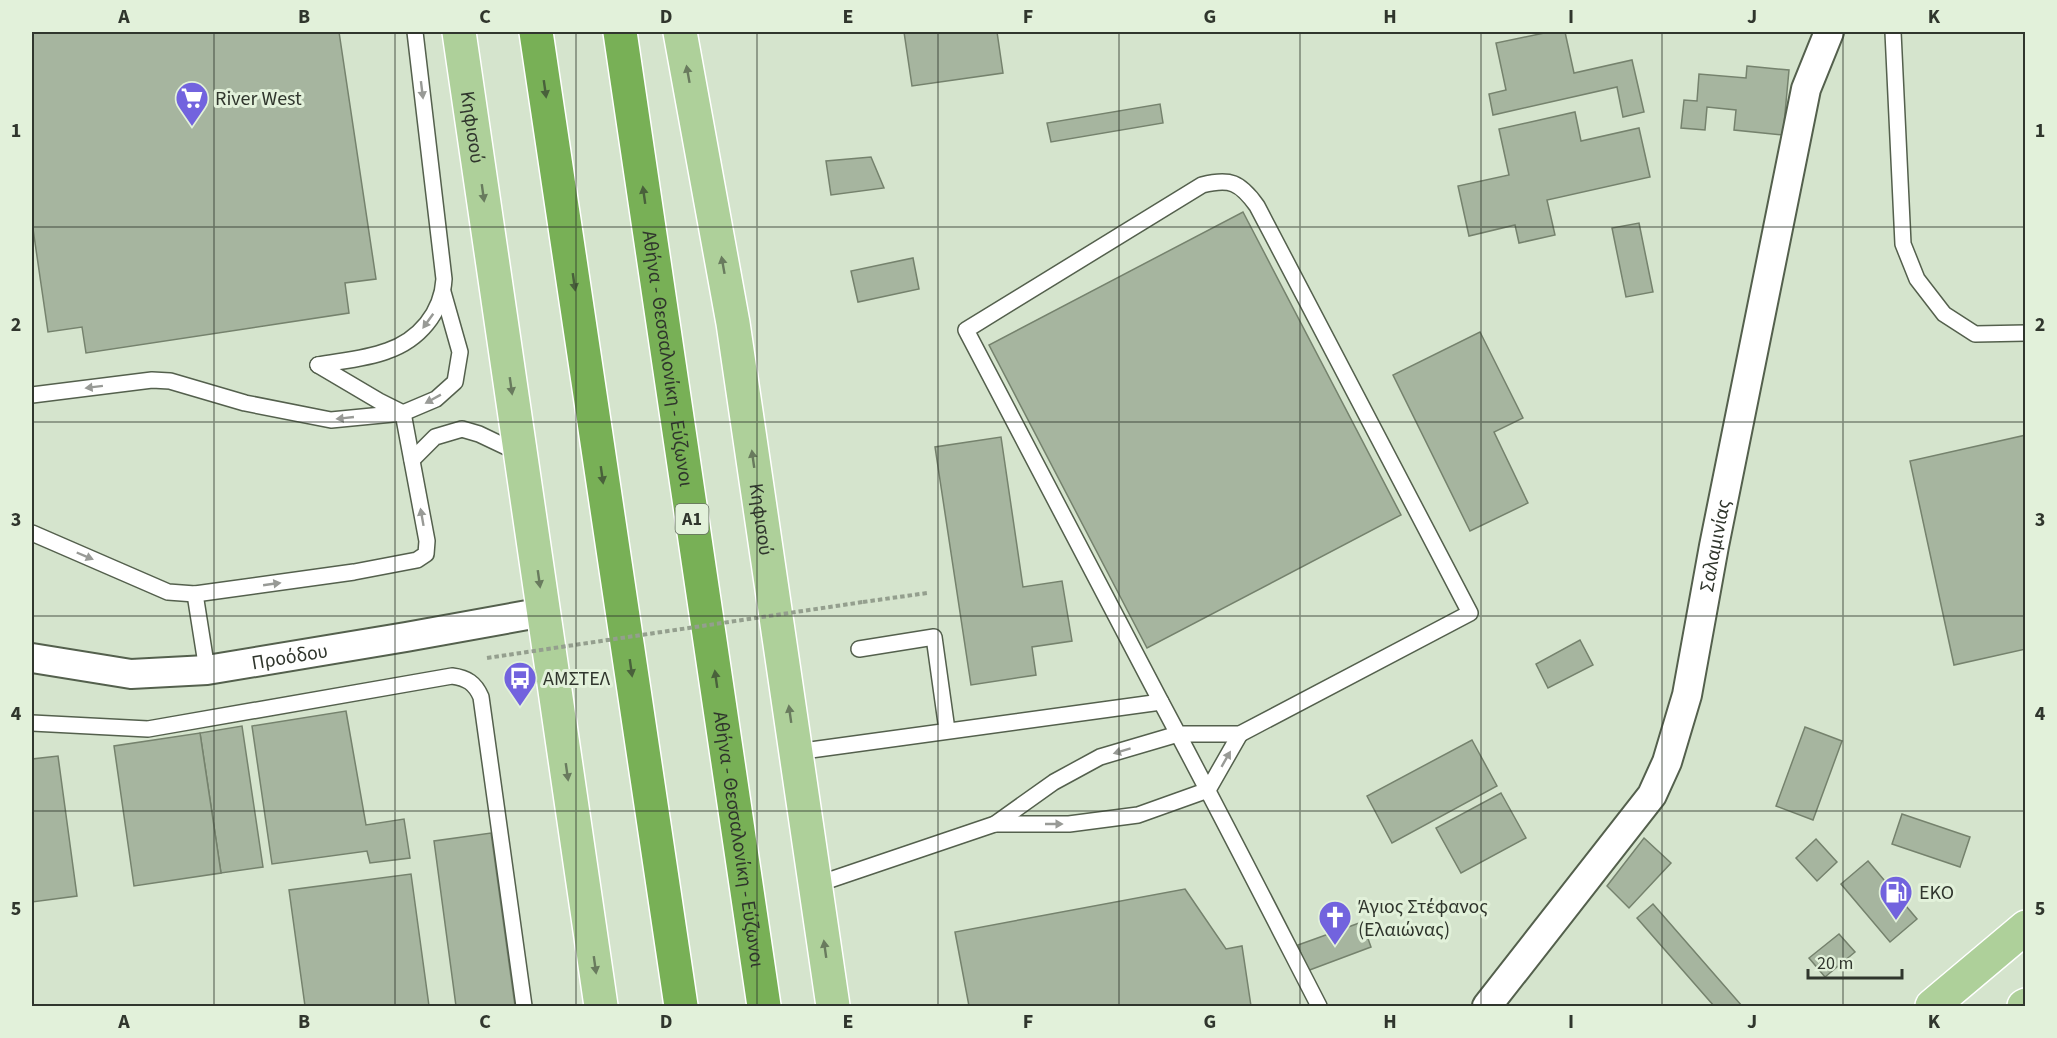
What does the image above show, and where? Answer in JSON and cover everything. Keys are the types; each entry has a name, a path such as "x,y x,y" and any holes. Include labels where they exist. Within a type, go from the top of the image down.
{"highway":[{"path":"536,32 681,1006"},
{"name":"Αθήνα - Θεσσαλονίκη - Εύζωνοι","path":"620,32 765,1006"}],"main road":[{"name":"Κηφισού","path":"459,32 601,1006"},
{"name":"Κηφισού","path":"680,32 733,323 833,1006"},
{"path":"1932,1006 2025,927"}],"street":[{"name":"Σαλαμινίας","path":"1487,1006 1652,795 1667,762 1687,695 1714,546 1804,98 1829,32"},
{"name":"Προόδου","path":"32,658 131,674 207,670 544,612"}],"lane":[{"path":"32,395 152,380 171,381 245,403 331,420 403,413 436,399 454,382 460,352 444,292 415,32"},
{"path":"1893,32 1904,244 1917,279 1944,314 1975,334 2025,333"},
{"path":"816,885 995,824 1054,782 1100,757 1178,734 1240,734 1470,613 1257,206 1247,193 1234,183 1220,181 1202,185 966,330 1161,702 1178,734 1208,790 1319,1006"},
{"path":"403,413 318,365 386,352 405,342 422,330 432,317 444,292"},
{"path":"32,533 168,592 195,594 354,572 417,560 426,554 427,541 403,413"},
{"path":"412,460 435,437 462,429 520,453"},
{"path":"195,594 207,670"},
{"path":"859,648 934,637 947,730"},
{"path":"32,723 148,729 452,675 471,681 477,687 481,697 525,1006"},
{"path":"796,752 1161,702"},
{"path":"995,824 1069,824 1138,815 1208,790 1240,734"}],"path":[{"path":"486,658 927,593"}],"building":[{"name":"River West","path":"32,32 339,32 376,279 345,283 349,313 86,353 82,327 48,332 32,222"},
{"path":"904,32 997,32 1003,73 912,86"},
{"path":"1549,32 1565,32 1574,73 1632,60 1644,112 1623,117 1617,87 1493,115 1489,94 1506,90 1496,43"},
{"path":"1747,66 1789,70 1783,135 1734,130 1736,110 1707,107 1705,130 1681,128 1684,100 1697,101 1699,74 1746,78"},
{"path":"1160,104 1163,123 1051,142 1047,123"},
{"path":"1575,112 1581,141 1639,128 1650,177 1547,200 1555,235 1519,243 1515,225 1469,236 1458,186 1509,175 1499,129"},
{"path":"871,157 884,188 831,195 826,161"},
{"path":"1243,212 1401,515 1147,648 989,345"},
{"path":"1639,223 1653,292 1626,297 1612,228"},
{"path":"913,258 919,289 858,302 851,271"},
{"path":"1480,332 1523,418 1494,432 1528,503 1470,531 1393,375"},
{"path":"2026,435 2026,649 1954,665 1910,461"},
{"path":"1001,437 1023,587 1062,581 1072,641 1032,647 1036,675 971,685 935,447"},
{"path":"1580,640 1593,665 1548,688 1536,664"},
{"path":"346,711 366,825 404,819 410,858 370,863 367,851 272,864 252,726"},
{"path":"242,726 263,867 221,873 200,733"},
{"path":"1805,727 1842,741 1813,820 1776,806"},
{"path":"200,733 221,873 134,886 114,746"},
{"path":"1472,740 1497,786 1392,843 1367,796"},
{"path":"58,756 77,896 32,902 32,759"},
{"path":"1501,793 1526,838 1461,873 1436,828"},
{"path":"1902,814 1970,837 1960,867 1892,844"},
{"path":"491,833 515,1006 456,1006 434,841"},
{"path":"1644,838 1671,863 1629,908 1607,886"},
{"path":"1816,839 1837,862 1817,881 1796,858"},
{"path":"1868,861 1917,919 1890,942 1841,884"},
{"path":"411,874 429,1006 305,1006 289,890"},
{"path":"1185,889 1226,949 1242,946 1251,1006 969,1006 955,932"},
{"path":"1653,904 1742,1006 1714,1006 1637,918"},
{"name":"Άγιος Στέφανος (Ελαιώνας)","path":"1362,922 1371,947 1307,971 1298,945"},
{"path":"1839,934 1855,952 1825,977 1809,958"}],"place":[{"name":"River West","path":"192,127"},
{"name":"ΑΜΣΤΕΛ","path":"520,707"},
{"name":"EKO","path":"1896,921"},
{"name":"Άγιος Στέφανος (Ελαιώνας)","path":"1335,946"}]}
